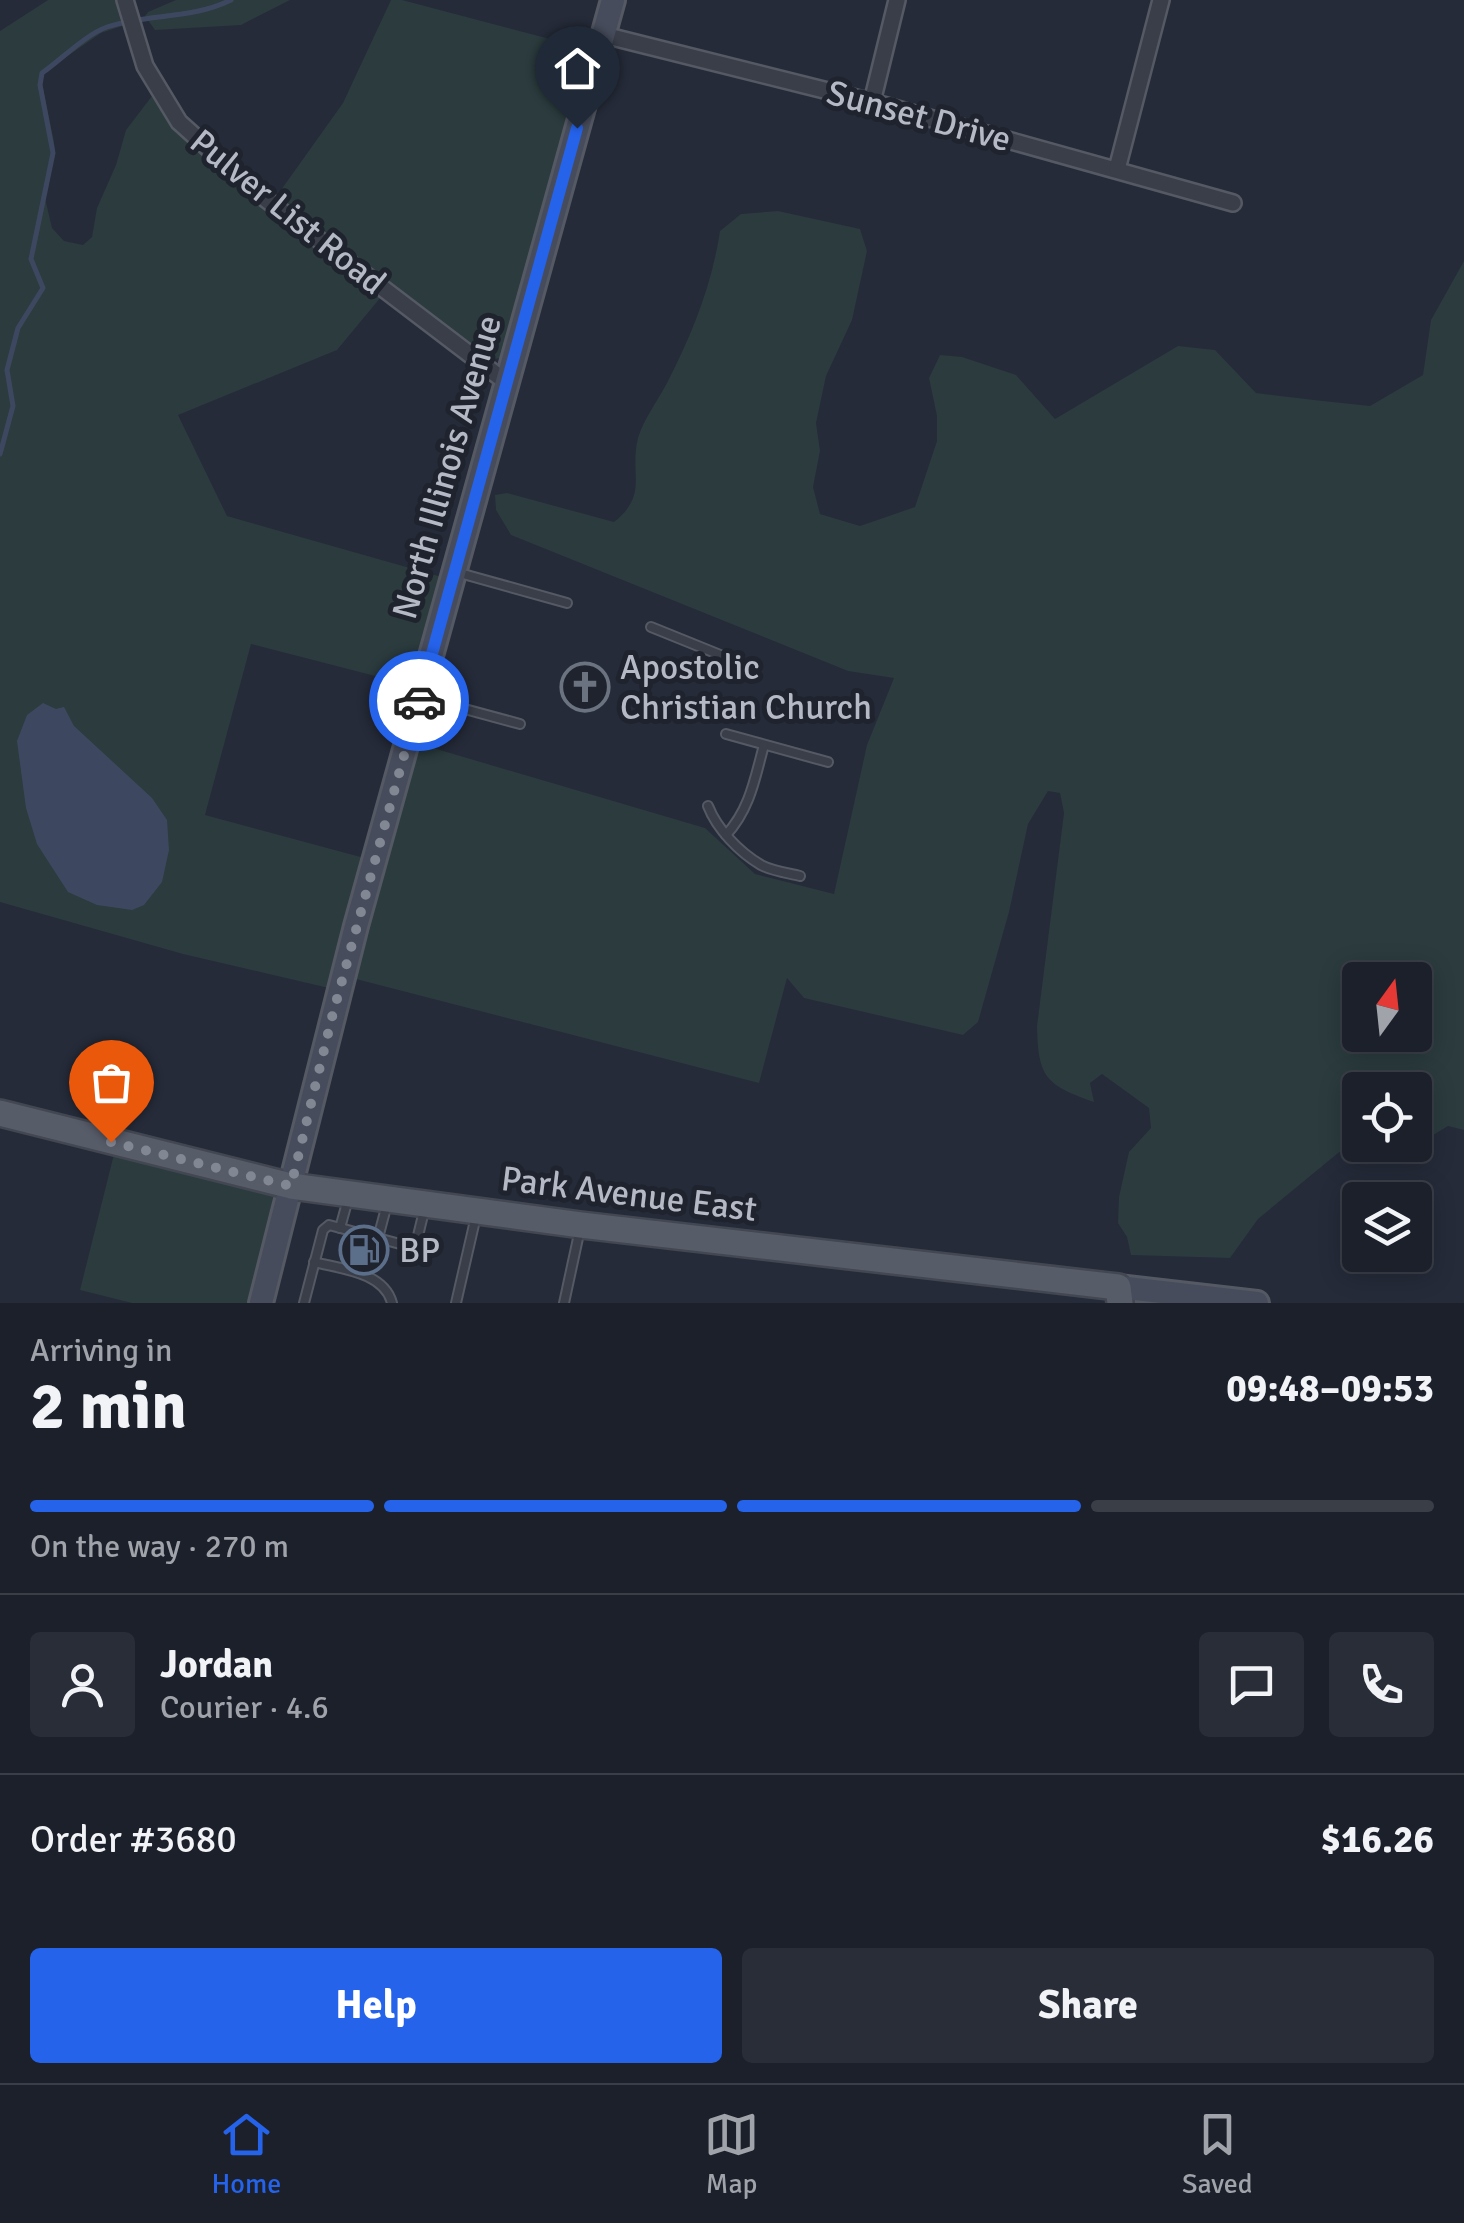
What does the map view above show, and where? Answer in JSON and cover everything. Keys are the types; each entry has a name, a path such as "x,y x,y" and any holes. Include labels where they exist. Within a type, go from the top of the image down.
{"main road":[{"name":"Park Avenue East","path":"0,1113 291,1186 1119,1295"}],"street":[{"name":"North Illinois Avenue","path":"261,1303 336,999 614,0"},
{"path":"872,102 897,0"},
{"path":"1117,170 1161,0"},
{"name":"Pulver List Road","path":"127,8 145,66 160,96 211,153 304,230 506,382"},
{"name":"Sunset Drive","path":"604,35 872,102 1234,203"},
{"name":"Park Avenue East","path":"1119,1295 1257,1303"}],"lane":[{"path":"454,571 567,603"},
{"path":"651,628 744,665"},
{"path":"420,697 520,724"},
{"path":"726,734 828,762"},
{"path":"726,835 749,802 764,744"},
{"path":"708,806 714,822 762,866 800,876"},
{"path":"340,1228 348,1194"},
{"path":"378,1238 388,1200"},
{"path":"304,1303 323,1230 329,1225 414,1248 426,1204"},
{"path":"456,1303 477,1212"},
{"path":"564,1303 581,1225"},
{"path":"314,1262 376,1280 392,1303"}],"shaded area":[{"path":"48,0 115,0 122,26 101,33 41,78 55,154 44,194 52,228 64,241 83,245 92,237 97,208 126,130 152,96 174,126 228,180 381,297 337,350 178,415 227,516 445,578 414,686 251,644 205,815 368,859 333,989 183,954 0,902 0,31"},
{"path":"176,0 290,0 241,25 155,30 145,16"},
{"path":"391,0 592,50 506,357 489,360 276,197 343,103"},
{"path":"778,211 860,229 867,251 852,320 826,376 816,423 820,451 813,487 820,514 860,526 915,507 937,441 937,416 929,378 940,355 962,357 1016,375 1055,419 1178,346 1215,350 1256,393 1370,406 1423,375 1431,320 1464,261 1464,1130 1448,1126 1432,1136 1432,1072 1342,1072 1342,1150 1258,1219 1230,1258 1131,1255 1127,1237 1118,1223 1119,1197 1129,1152 1151,1128 1149,1108 1102,1074 1090,1083 1094,1102 1065,1090 1048,1077 1040,1057 1037,1026 1064,813 1060,793 1048,791 1028,824 1009,912 978,1022 963,1035 804,998 787,978 759,1083 352,978 416,743 705,828 755,874 834,894 867,745 894,678 848,671 511,535 496,510 495,495 507,493 614,522 625,512 635,493 640,431 693,328 712,271 720,231 741,214"},
{"path":"114,1154 279,1196 251,1303 132,1303 80,1290"}],"water":[{"path":"43,703 56,709 64,707 74,726 152,798 167,820 169,850 162,882 144,905 132,910 97,905 68,892 37,844 26,808 17,741 27,715"}],"waterway":[{"path":"0,454 13,406 7,370 18,328 43,288 31,259 53,153 40,85 42,73 82,41 107,27 200,11 231,0"}],"way so far":[{"path":"111,1142 291,1186 356,926 419,701"}],"place":[{"name":"Apostolic Christian Church","path":"585,687"},
{"name":"BP","path":"364,1250"}],"route":[{"path":"419,701 577,128"}]}
